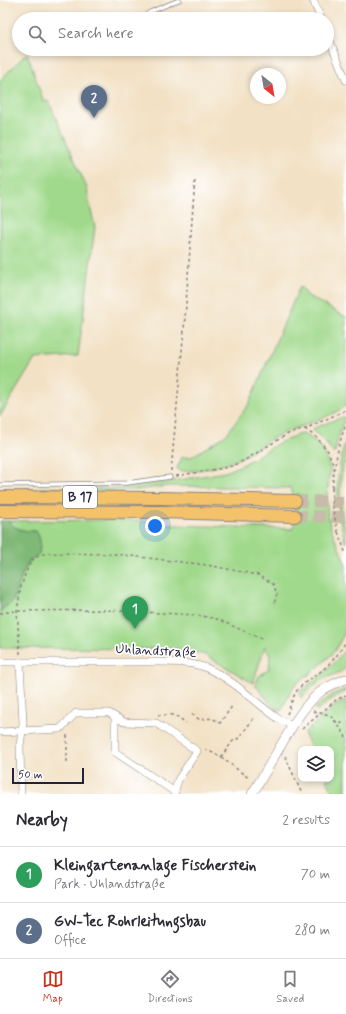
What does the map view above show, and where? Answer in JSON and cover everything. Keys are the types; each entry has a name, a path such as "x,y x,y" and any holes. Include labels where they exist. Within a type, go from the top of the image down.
{"highway":[{"name":"B 17","path":"0,497 295,501"},
{"name":"B 17","path":"0,511 160,512 295,516"}],"street":[{"path":"313,0 318,12"},
{"path":"334,51 346,80"},
{"name":"Uhlandstraße","path":"0,662 158,662 180,663 204,667 227,679 277,718 292,726"},
{"path":"20,662 23,730 20,746 21,794"},
{"path":"252,794 304,708 319,692 346,679"},
{"path":"0,732 60,729 76,713 109,713 124,722 156,723 196,751 178,780 174,793 115,752 115,717"}],"lane":[{"path":"150,12 179,0"},
{"path":"0,485 127,483 170,477"}],"path":[{"path":"196,178 170,477 232,466 245,460 288,434 304,429 346,410"},
{"path":"346,424 341,436 334,466 332,488 332,505 338,532 346,554"},
{"path":"304,429 316,437 328,451 334,466"},
{"path":"20,662 18,611 21,588 31,561 40,555 48,553 114,554 207,565 258,575 273,584 277,594 274,604"},
{"path":"0,613 18,611 106,610 197,615 217,619 264,640"},
{"path":"284,721 294,696 299,688 334,659 346,642"},
{"path":"302,730 336,700 346,695"},
{"path":"192,714 200,720 210,718 215,719 220,723 233,705"},
{"path":"312,710 320,714 326,714 334,721 346,737"},
{"path":"154,723 154,715 175,715 186,723"},
{"path":"221,757 233,741 239,738 254,718"},
{"path":"334,721 346,724"},
{"path":"60,729 67,731 67,763"},
{"path":"196,751 207,750 221,757 258,785"},
{"path":"284,755 302,794"}],"green space":[{"path":"24,56 28,56 43,100 49,102 87,188 95,227 78,356 35,359 0,416 0,80"},
{"path":"300,286 308,296 346,317 346,406 321,419 287,431 269,440 247,455 220,466 179,471 177,468 182,457 191,457 226,435 249,404"},
{"path":"343,417 345,418 335,453 333,453 325,441 312,430"},
{"path":"302,434 315,441 323,449 329,465 330,471 327,508 330,526 346,565 346,630 336,649 330,656 293,687 282,710 275,709 255,685 259,676 269,669 270,655 265,646 253,683 205,655 182,649 0,648 0,611 13,601 23,573 30,560 39,554 36,531 20,529 8,521 130,520 173,525 293,529 295,518 291,488 168,486 113,491 41,490 39,488 119,488 174,481 225,472 242,465 277,444"},
{"path":"346,439 346,458 341,479 340,499 346,530 346,543 337,494 340,461"},
{"path":"0,521 8,521 14,526 27,531 36,531 40,542 39,554 30,560 23,573 13,601 0,611"},
{"path":"346,648 346,668 341,672 320,681 301,698 299,694 300,692 330,667"},
{"path":"346,689 346,692 334,698 317,710 315,708 333,694"},
{"path":"346,700 346,794 334,794 328,782 334,782 334,746 310,746 304,733 336,705"}],"tunnel":[{"path":"295,501 346,502"},
{"path":"295,516 346,517"}],"place":[{"name":"GW-Tec Rohrleitungsbau","path":"94,118"},
{"name":"Kleingartenanlage Fischerstein","path":"135,629"}]}
